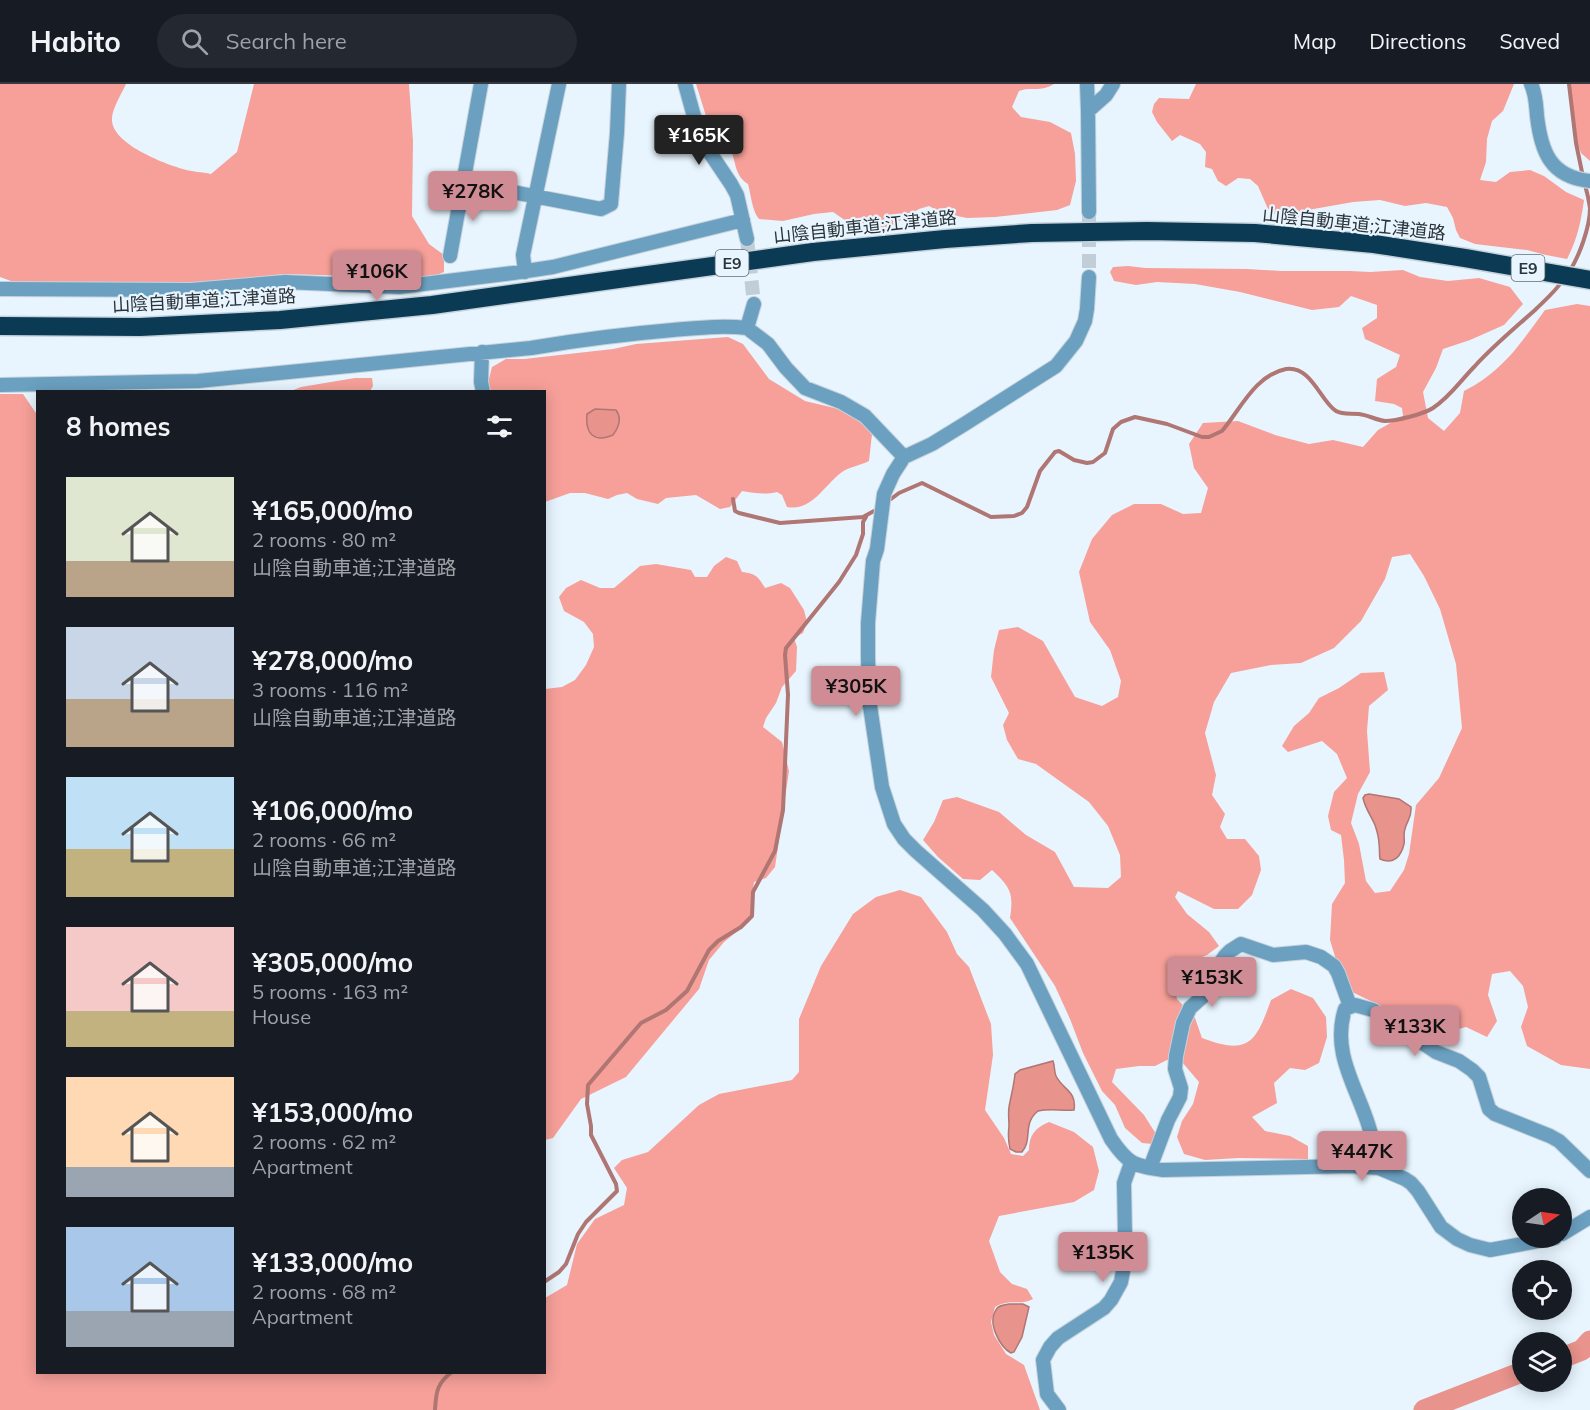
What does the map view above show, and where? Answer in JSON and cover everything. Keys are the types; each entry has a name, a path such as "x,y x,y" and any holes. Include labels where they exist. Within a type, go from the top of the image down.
{"highway":[{"name":"山陰自動車道;江津道路","path":"0,326 140,327 280,320 432,305 813,252 1032,233 1147,231 1256,233 1374,244 1590,280"}],"street":[{"path":"450,256 465,183 481,84"},
{"path":"525,272 523,255 559,84"},
{"path":"465,183 601,209 611,204 619,84"},
{"path":"685,84 700,138 737,195 747,239"},
{"path":"1087,84 1089,212"},
{"path":"1088,111 1106,95 1113,84"},
{"path":"1531,84 1534,90 1544,151 1554,167 1569,176 1586,180"},
{"path":"0,289 191,290 285,282 399,287 553,267 743,220"},
{"path":"1089,277 1085,321 1076,341 1056,366 932,444 904,457 893,474 885,494 877,549 873,561 868,623 869,699 882,787 894,824 904,839 1005,934 1027,964 1111,1139 1131,1163 1163,1170 1353,1166 1379,1168 1411,1183 1441,1227 1457,1239 1490,1250 1512,1246"},
{"path":"747,328 754,304"},
{"path":"0,385 39,388 198,381 531,348 646,332 728,326 747,328 768,344 805,388 841,402 865,416 904,457"},
{"path":"482,352 483,390"},
{"path":"1150,1168 1168,1120 1180,1097 1181,1088 1175,1069 1183,1023 1190,1008 1209,991 1221,962 1230,951 1241,944 1273,955 1306,952 1321,957 1334,966 1350,1006"},
{"path":"1379,1168 1369,1127 1345,1068 1340,1043 1343,1016 1345,1010 1350,1006 1362,1006 1373,1010 1436,1052 1459,1061 1479,1077 1489,1109 1495,1114 1559,1141 1590,1171"},
{"path":"1059,1410 1047,1394 1043,1360 1058,1338 1104,1308 1112,1300 1123,1271 1124,1183 1131,1163"},
{"path":"1572,1228 1590,1217"}],"shaded area":[{"path":"0,84 126,84 112,114 114,127 119,136 139,151 163,162 186,170 211,174 237,152 254,84 409,84 413,141 412,216 429,244 444,255 444,272 432,277 399,280 284,274 222,281 164,284 89,282 19,284 0,277"},
{"path":"696,84 1054,84 1044,88 1019,91 1012,107 1021,117 1050,122 1071,133 1075,154 1076,181 1070,205 1057,210 967,218 942,213 929,206 919,209 891,227 867,229 852,225 833,212 783,221 759,219 753,207 748,184 738,173 731,148 725,137 711,132"},
{"path":"1196,84 1514,84 1503,111 1492,121 1487,139 1486,162 1480,180 1496,182 1510,172 1530,170 1584,200 1578,231 1567,259 1527,250 1475,244 1460,238 1447,207 1426,203 1405,206 1380,200 1353,202 1308,210 1297,218 1285,222 1268,209 1258,186 1250,179 1238,178 1226,186 1218,181 1212,169 1205,167 1206,152 1200,144 1180,135 1172,141 1157,122 1152,112 1159,98 1189,99"},
{"path":"1570,84 1590,84 1590,161 1581,153 1576,140"},
{"path":"1113,267 1281,271 1403,270 1420,277 1448,281 1479,278 1510,287 1523,304 1504,325 1443,349 1423,392 1428,418 1444,431 1460,413 1464,391 1490,375 1510,356 1545,310 1577,304 1590,306 1590,1069 1561,1065 1527,1046 1521,1027 1528,1007 1523,986 1510,971 1492,974 1488,995 1497,1021 1487,1037 1466,1027 1436,1035 1416,1027 1391,1007 1381,1006 1352,992 1337,963 1330,940 1332,904 1345,883 1344,860 1341,835 1331,830 1328,816 1334,792 1347,778 1337,754 1322,741 1288,752 1282,746 1294,726 1309,713 1319,698 1361,673 1384,672 1388,690 1369,706 1367,731 1370,772 1358,794 1351,823 1359,844 1366,881 1375,893 1390,891 1404,870 1409,854 1416,805 1439,778 1462,728 1456,664 1440,609 1410,554 1392,557 1385,579 1361,621 1334,648 1301,663 1271,665 1231,673 1214,702 1205,733 1216,775 1212,795 1225,814 1220,827 1227,839 1245,839 1259,856 1261,870 1252,895 1238,909 1214,909 1178,891 1175,897 1187,914 1209,932 1219,946 1207,955 1190,962 1173,981 1177,999 1195,1018 1202,1038 1230,1046 1248,1042 1260,1026 1271,1000 1291,989 1313,998 1326,1017 1327,1037 1319,1063 1305,1070 1290,1068 1274,1083 1277,1103 1252,1117 1265,1131 1290,1136 1308,1146 1308,1159 1205,1160 1184,1154 1177,1137 1182,1121 1193,1104 1199,1082 1182,1062 1167,1060 1155,1066 1116,1069 1112,1082 1144,1115 1156,1134 1153,1144 1142,1143 1125,1128 1115,1105 1102,1091 1083,1053 1055,986 1010,918 1011,896 1007,886 992,870 980,880 963,879 923,840 943,800 957,797 999,812 1026,835 1055,852 1074,887 1108,888 1121,877 1120,855 1108,826 1089,802 1036,764 1018,759 1007,740 1003,725 1009,713 991,677 999,630 1018,627 1043,641 1075,697 1102,706 1118,697 1121,681 1110,650 1090,622 1079,572 1092,539 1112,515 1134,504 1161,504 1183,514 1201,513 1208,488 1194,468 1189,444 1203,423 1238,421 1275,435 1309,444 1333,440 1363,447 1378,430 1403,416 1402,408 1394,404 1375,401 1377,379 1396,367 1400,355 1365,339 1362,328 1377,318 1377,305 1351,296 1339,307 1312,310 1240,292 1195,284 1157,282 1136,285 1114,281 1110,272"},
{"path":"728,337 743,344 769,379 805,401 847,411 867,425 872,434 869,461 842,472 818,496 796,507 787,507 782,495 777,492 764,494 742,491 730,507 720,509 696,495 666,498 658,504 637,499 627,493 608,499 585,493 570,493 546,502 546,390 491,390 488,383 492,367 506,359 613,349 636,344"},
{"path":"355,378 372,378 373,386 371,390 294,390"},
{"path":"0,394 23,394 36,413 36,1374 546,1374 546,1297 567,1285 577,1244 595,1219 624,1205 627,1188 614,1168 622,1160 648,1152 699,1105 719,1094 792,1080 799,1072 799,1019 821,966 853,914 876,897 900,890 921,897 947,932 957,954 969,967 991,1024 993,1055 985,1110 1004,1138 1011,1154 1023,1156 1029,1150 1030,1140 1034,1133 1049,1122 1074,1132 1093,1147 1099,1171 1094,1190 1074,1202 999,1216 989,1241 1000,1272 1012,1284 1027,1289 1033,1299 1000,1304 995,1307 991,1322 994,1335 1006,1354 1024,1365 1040,1410 0,1410"},
{"path":"595,409 616,410 619,422 613,435 601,438 589,432 587,414"},
{"path":"726,557 737,561 742,572 756,576 765,588 781,583 790,588 804,610 807,622 803,633 794,638 797,647 796,671 782,687 763,727 782,742 789,771 775,867 766,878 754,882 750,921 724,942 709,960 699,989 626,1077 581,1099 553,1138 546,1140 546,689 562,687 575,680 586,665 594,647 593,634 584,622 564,611 559,597 566,588 581,580 600,588 614,588 640,566 656,564 691,570 695,577 707,577 714,566"},
{"path":"1369,794 1399,799 1411,807 1404,831 1403,849 1396,859 1385,861 1380,859 1377,832 1363,798"},
{"path":"1053,1061 1056,1076 1073,1099 1074,1110 1038,1111 1030,1121 1025,1147 1022,1152 1016,1152 1010,1149 1008,1137 1009,1110 1015,1074 1020,1070"},
{"path":"1009,1304 1023,1304 1029,1307 1022,1337 1014,1352 1011,1353 999,1340 993,1321 997,1308"}],"waterway":[{"path":"1569,84 1576,143 1583,177"},
{"path":"1569,272 1580,250 1588,224 1590,208 1585,185"},
{"path":"891,499 922,483 991,517 1014,516 1022,513 1027,507 1040,471 1055,452 1059,451 1074,460 1093,462 1105,453 1113,429 1121,422 1135,417 1167,424 1202,437 1209,437 1222,431 1249,394 1265,378 1286,369 1295,369 1309,378 1336,411 1385,421 1417,415 1433,408 1445,399 1497,344 1546,300 1563,280"},
{"path":"733,499 735,511 780,523 863,517 874,511"},
{"path":"546,1281 566,1264 578,1234 586,1222 617,1191 616,1184 591,1135 587,1104 588,1085 641,1023 666,1010 687,991 709,950 718,941 741,927 752,916 753,892 775,851 783,810 788,695 786,648 839,582 856,555 866,517"},
{"path":"1572,1354 1582,1350 1590,1341"},
{"path":"435,1410 438,1388 450,1374"},
{"path":"1424,1410 1512,1376"}],"tunnel":[{"path":"1089,212 1089,277"},
{"path":"747,239 754,304"}]}
